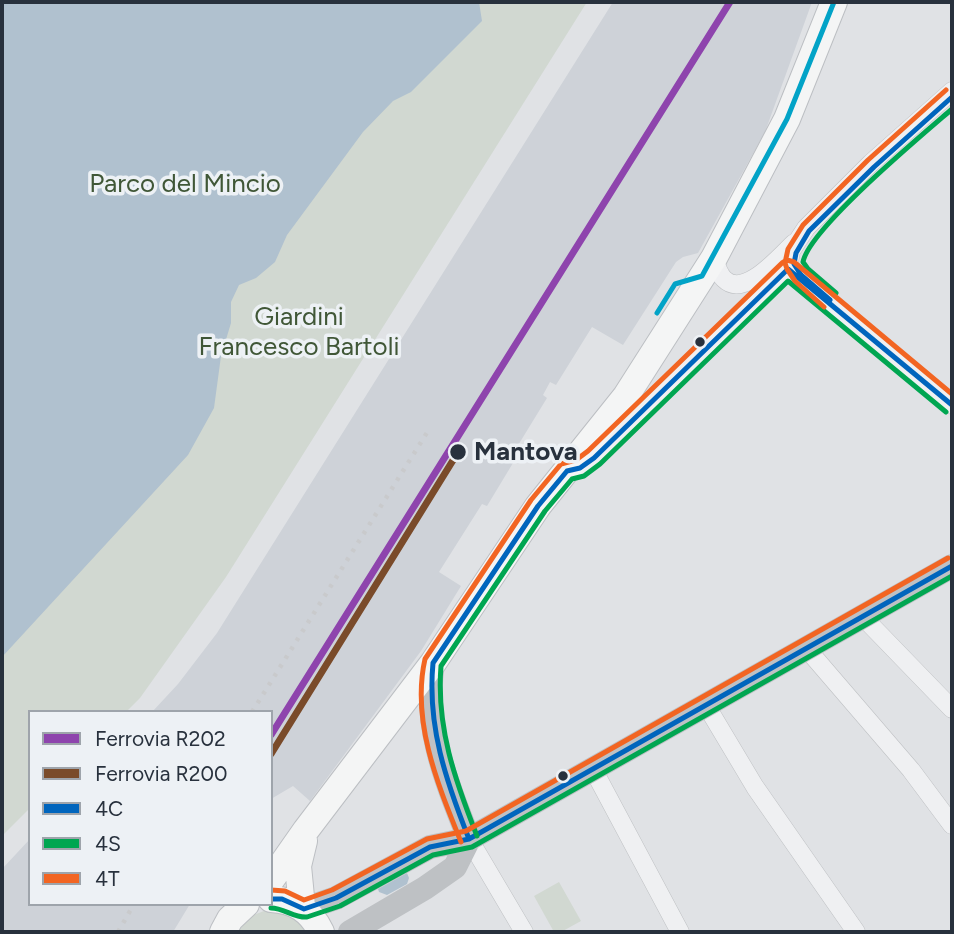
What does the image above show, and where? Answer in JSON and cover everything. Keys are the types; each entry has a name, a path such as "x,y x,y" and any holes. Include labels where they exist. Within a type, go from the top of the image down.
{"main road":[{"path":"820,33 827,2"},
{"path":"273,877 433,663 538,506 626,396 714,258 787,119 834,2"},
{"path":"303,908 298,866 306,830"},
{"path":"273,899 282,899 303,908 321,932"},
{"path":"223,932 230,919 245,906"}],"street":[{"path":"568,471 580,468 594,458 788,269 791,251 806,228 862,171 952,91"},
{"path":"714,258 724,279 736,285 744,284 797,241"},
{"path":"788,269 952,405"},
{"path":"303,908 336,898 430,847 469,839 952,566"},
{"path":"863,617 952,709"},
{"path":"807,649 911,770 952,825"},
{"path":"433,663 429,685 432,731 449,789 469,839 524,932"},
{"path":"706,705 755,787 856,932"},
{"path":"593,769 680,932"},
{"path":"350,932 455,867 469,839"}],"shaded area":[{"path":"613,2 812,2 765,132 698,253 676,262 623,345 592,327 556,385 550,382 543,395 547,398 509,460 513,463 487,506 482,504 439,572 461,586 421,651 310,801 293,786 273,798 273,710 154,710 178,684 217,633"},
{"path":"28,841 28,906 189,906 173,932 2,932 2,869"}],"green space":[{"name":"Parco del Mincio","path":"2,2 587,2 226,577 140,698 128,710 28,710 28,810 2,836"},
{"path":"559,882 581,921 561,932 554,932 534,896"},
{"path":"264,911 289,915 307,932 237,932 251,916"}],"water":[{"name":"Parco del Mincio","path":"2,2 479,2 482,21 411,92 393,101 363,132 287,235 275,262 256,278 239,285 231,302 231,323 221,356 214,408 188,455 2,657"},
{"path":"407,873 407,884 387,895 379,892 378,889"}],"railway":[{"path":"253,710 428,431"},
{"path":"118,932 133,906"}],"rail line":[{"name":"R202","path":"273,732 730,2"},
{"name":"R200","path":"273,751 460,449"}],"transit line":[{"path":"702,276 787,119 834,2"},
{"name":"4T","path":"824,307 795,281 787,269 785,263 788,249 803,225 868,160 946,90"},
{"name":"4C","path":"830,300 801,275 794,264 796,253 809,231 874,167 952,97"},
{"name":"4S","path":"836,293 803,262 810,247 845,206 952,109"},
{"name":"4T","path":"461,842 436,775 424,729 421,706 425,659 531,500 561,464 576,460 588,451 787,260 794,262 952,394"},
{"name":"4C","path":"469,839 440,753 433,709 433,663 538,506 567,471 580,468 594,458 788,269 952,405"},
{"path":"657,313 675,284 702,276"},
{"name":"4S","path":"477,836 461,794 444,732 441,666 545,511 572,479 584,476 600,464 788,281 946,412"},
{"name":"4T","path":"273,890 285,891 304,900 332,890 427,839 466,831 948,558"},
{"name":"4C","path":"273,899 282,899 304,909 336,898 430,847 469,839 952,566"},
{"name":"4S","path":"271,908 307,917 340,906 433,855 472,847 952,576"}],"place":[{"name":"Mantova","path":"458,452"}],"park label":[{"name":"Giardini Francesco Bartoli","path":"299,332"}]}
